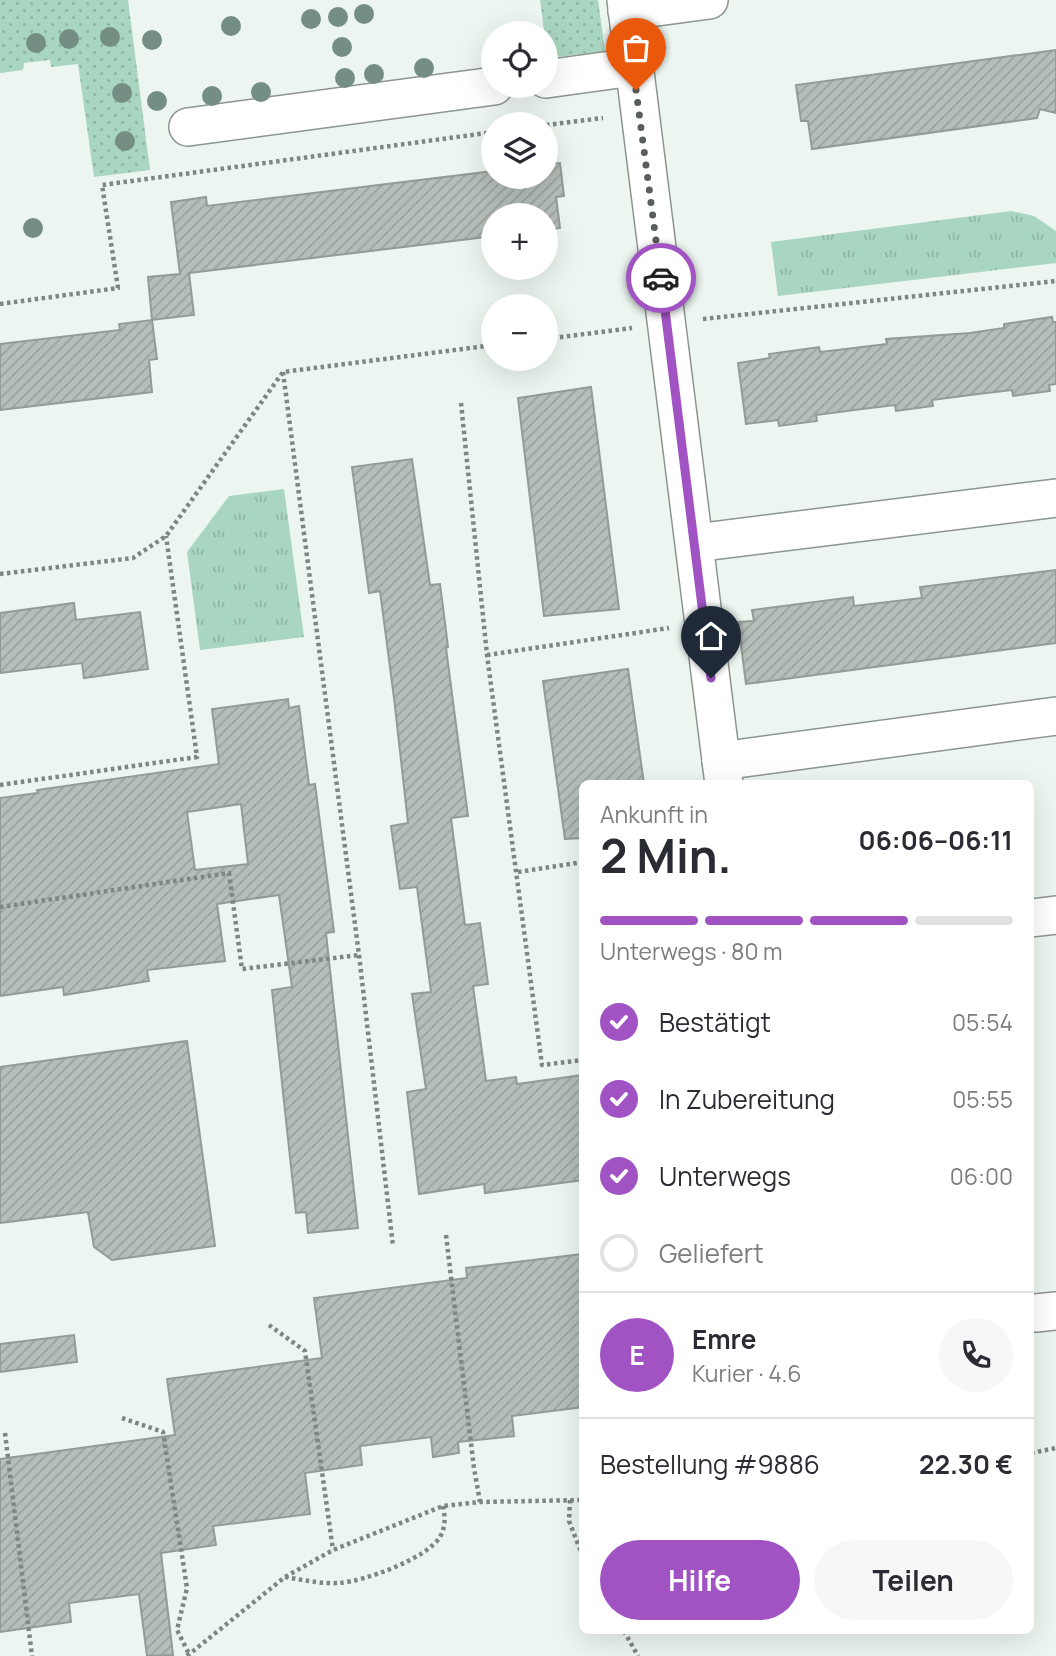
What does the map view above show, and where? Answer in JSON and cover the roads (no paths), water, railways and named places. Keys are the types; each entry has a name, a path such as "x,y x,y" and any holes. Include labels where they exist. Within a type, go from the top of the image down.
{"street":[{"path":"709,0 626,6 723,772 1056,716"},
{"path":"558,77 633,67"},
{"path":"188,127 481,88"},
{"path":"695,543 1056,498"},
{"path":"1034,918 1056,915"}]}
